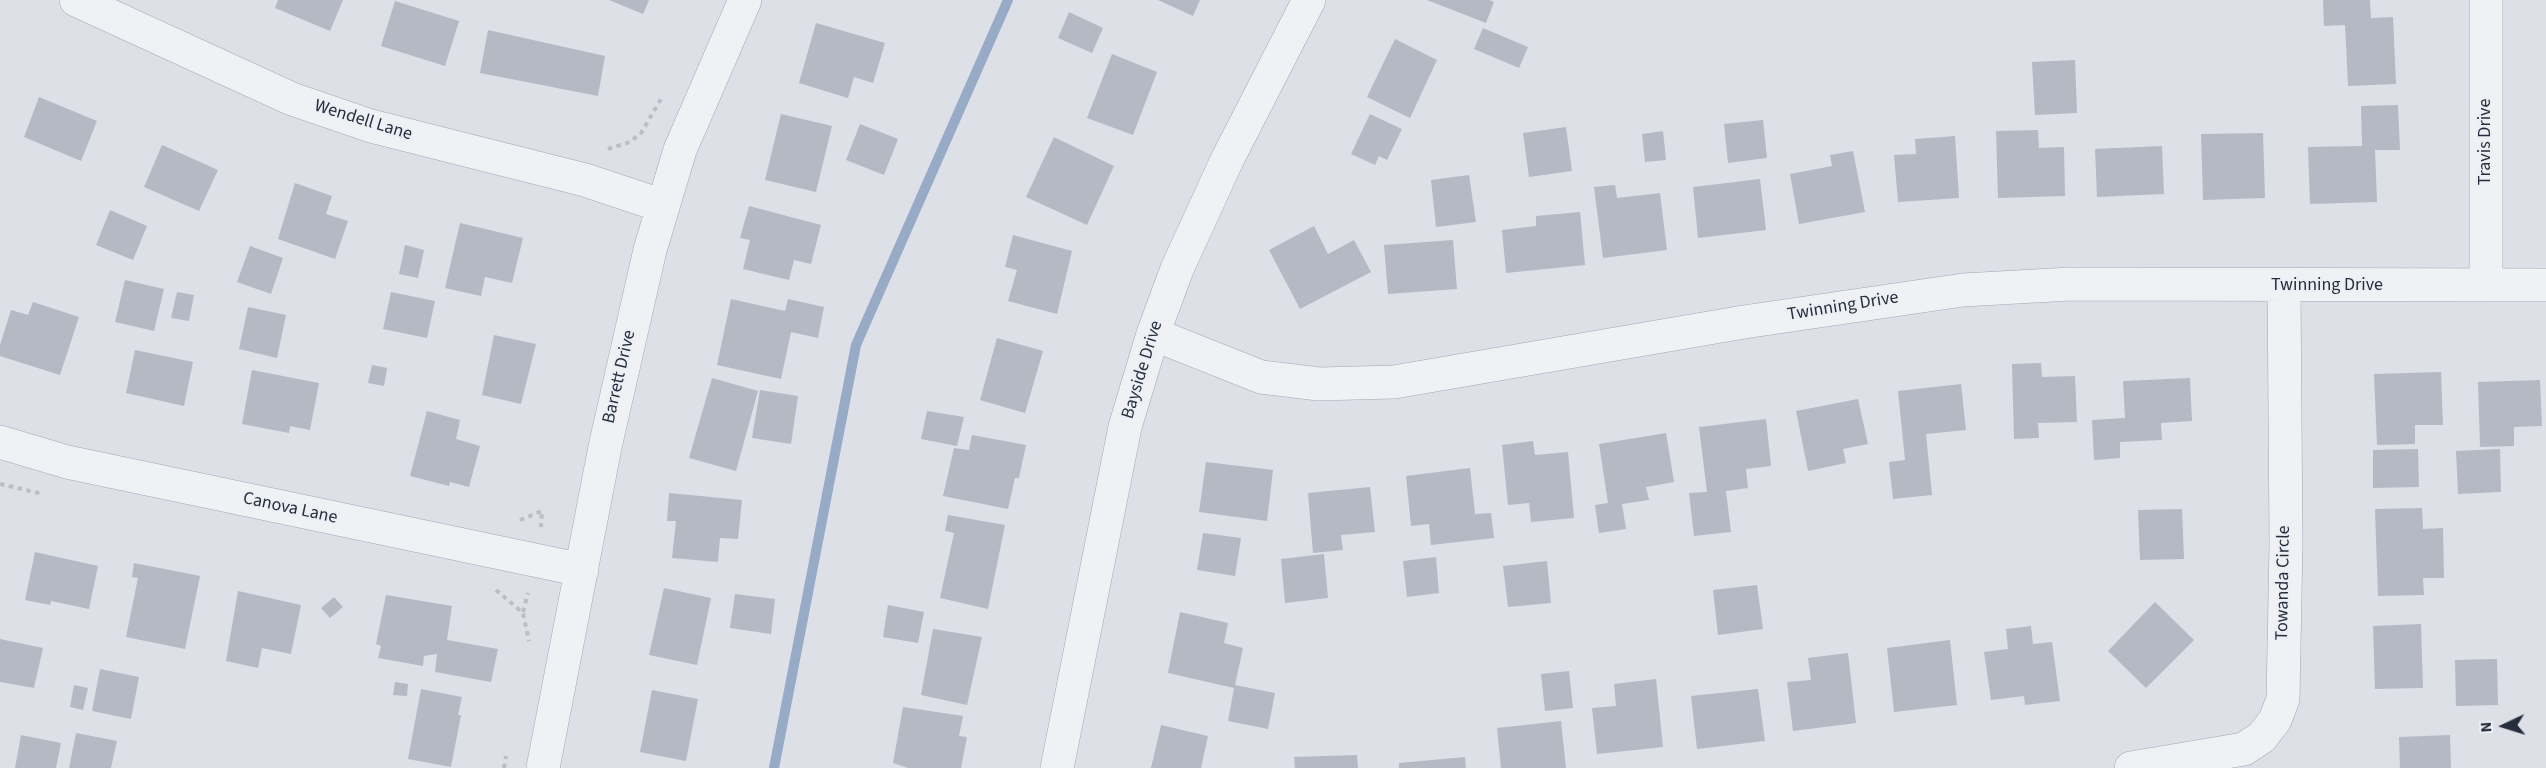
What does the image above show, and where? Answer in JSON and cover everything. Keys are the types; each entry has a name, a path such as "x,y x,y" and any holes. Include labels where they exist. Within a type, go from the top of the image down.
{"street":[{"name":"Wendell Lane","path":"76,0 292,99 372,126 585,180 663,206"},
{"name":"Barrett Drive","path":"543,768 605,447 650,250 680,150 745,0"},
{"name":"Bayside Drive","path":"1057,768 1125,427 1153,334 1177,269 1217,182 1309,0"},
{"name":"Travis Drive","path":"2486,0 2486,285"},
{"name":"Twinning Drive","path":"1153,334 1261,377 1319,384 1394,382 1744,322 1963,290 2071,284 2546,285"},
{"name":"Towanda Circle","path":"2131,768 2244,749 2262,737 2275,720 2283,699 2286,544 2284,286"},
{"name":"Canova Lane","path":"0,442 67,462 582,570"}],"path":[{"path":"603,149 616,148 641,133 663,94"},
{"path":"0,484 45,495"},
{"path":"492,587 510,599 523,613 530,644"},
{"path":"504,768 509,745"}],"building":[{"path":"278,0 343,0 330,31 275,8"},
{"path":"609,0 649,0 643,14"},
{"path":"1158,0 1200,0 1193,16"},
{"path":"1427,0 1489,0 1494,2 1486,23"},
{"path":"2323,0 2370,0 2371,18 2393,17 2396,84 2348,86 2345,25 2324,26"},
{"path":"395,1 459,21 445,66 381,46"},
{"path":"1069,12 1103,28 1092,53 1058,38"},
{"path":"816,23 885,43 873,83 854,77 848,98 799,83"},
{"path":"1483,28 1528,47 1519,68 1474,49"},
{"path":"488,30 605,56 598,96 480,73"},
{"path":"1395,39 1437,60 1410,118 1367,97"},
{"path":"1112,54 1157,72 1133,135 1087,118"},
{"path":"2075,60 2077,113 2035,115 2032,62"},
{"path":"39,97 97,121 81,161 24,137"},
{"path":"2398,105 2400,150 2375,150 2377,202 2310,204 2308,147 2362,146 2361,106"},
{"path":"781,114 832,126 816,192 765,180"},
{"path":"1370,114 1402,129 1387,160 1379,156 1375,165 1351,154"},
{"path":"1763,120 1767,158 1728,163 1724,124"},
{"path":"860,124 898,139 884,175 846,160"},
{"path":"1566,127 1572,171 1529,177 1523,133"},
{"path":"2038,130 2039,148 2064,147 2065,196 1998,198 1996,131"},
{"path":"1663,131 1666,160 1645,162 1642,134"},
{"path":"2263,133 2265,198 2203,200 2201,134"},
{"path":"1955,136 1959,198 1898,202 1894,155 1916,154 1915,139"},
{"path":"1054,137 1114,166 1087,225 1026,197"},
{"path":"162,145 218,170 199,211 144,187"},
{"path":"2162,146 2164,194 2097,197 2095,149"},
{"path":"1853,151 1865,212 1799,224 1790,174 1832,166 1830,155"},
{"path":"1469,175 1476,222 1436,227 1431,180"},
{"path":"1760,179 1766,230 1698,238 1693,187"},
{"path":"295,183 332,196 326,214 348,221 335,259 278,239"},
{"path":"1615,185 1617,198 1660,193 1667,250 1603,258 1594,187"},
{"path":"749,206 821,225 811,264 794,260 789,280 743,269 750,240 740,238"},
{"path":"110,210 147,226 133,260 96,245"},
{"path":"1580,212 1585,265 1506,273 1502,230 1536,226 1536,216"},
{"path":"460,223 523,238 512,283 485,277 481,296 445,288"},
{"path":"1314,226 1328,254 1354,240 1371,272 1300,309 1269,250"},
{"path":"1013,235 1072,251 1057,314 1008,301 1017,270 1005,267"},
{"path":"1453,240 1457,289 1388,294 1384,245"},
{"path":"405,245 424,250 418,278 399,274"},
{"path":"250,246 283,258 271,294 237,282"},
{"path":"125,280 164,289 154,331 115,322"},
{"path":"177,292 194,295 189,321 171,318"},
{"path":"391,292 435,301 427,338 383,329"},
{"path":"731,299 785,311 788,299 824,307 818,338 791,332 781,379 717,365"},
{"path":"33,302 79,317 60,375 0,356 0,345 11,310 28,315"},
{"path":"248,307 286,315 277,358 239,349"},
{"path":"494,335 536,344 521,404 482,395"},
{"path":"997,338 1043,351 1025,413 980,400"},
{"path":"135,350 193,362 184,406 126,393"},
{"path":"2041,363 2042,377 2075,376 2077,422 2038,423 2039,438 2014,439 2012,364"},
{"path":"372,365 387,368 384,386 368,383"},
{"path":"252,370 319,383 310,430 290,426 289,433 242,424"},
{"path":"2441,372 2443,425 2415,425 2415,444 2377,445 2374,374"},
{"path":"712,378 758,391 736,471 689,458"},
{"path":"2190,378 2192,421 2161,423 2162,440 2120,442 2120,458 2094,460 2092,420 2125,418 2123,381"},
{"path":"2540,380 2542,426 2514,427 2514,446 2480,447 2478,382"},
{"path":"1961,384 1966,430 1926,434 1932,495 1893,499 1889,462 1905,460 1898,391"},
{"path":"760,390 798,396 791,444 752,438"},
{"path":"1858,399 1868,444 1843,449 1846,463 1808,471 1796,411"},
{"path":"427,411 460,420 456,439 480,446 469,487 450,482 449,486 410,476"},
{"path":"927,411 964,417 957,446 921,439"},
{"path":"1766,419 1771,466 1746,469 1748,488 1726,491 1731,532 1694,536 1689,493 1707,492 1699,427"},
{"path":"1666,433 1674,482 1646,487 1649,500 1622,504 1626,529 1599,533 1595,505 1608,503 1599,444"},
{"path":"972,435 1026,445 1019,478 1015,478 1008,509 943,496 954,448 969,450"},
{"path":"1533,441 1535,455 1568,452 1574,518 1531,522 1529,503 1508,505 1502,445"},
{"path":"2418,449 2419,487 2373,488 2373,450"},
{"path":"2500,449 2501,492 2458,494 2456,451"},
{"path":"1206,462 1273,470 1267,521 1199,512"},
{"path":"1470,468 1475,514 1491,513 1494,538 1431,545 1429,524 1411,526 1406,476"},
{"path":"1370,487 1375,532 1341,535 1343,550 1313,553 1308,493"},
{"path":"669,493 742,500 738,539 720,538 718,562 672,558 676,521 667,521"},
{"path":"2422,508 2423,529 2443,528 2444,578 2423,578 2424,595 2378,596 2375,509"},
{"path":"2182,509 2184,559 2140,560 2138,510"},
{"path":"948,515 1005,525 988,609 940,598 954,533 945,531"},
{"path":"1203,533 1241,538 1235,576 1197,570"},
{"path":"35,552 98,566 89,609 51,601 50,605 25,600"},
{"path":"1324,554 1328,598 1285,603 1281,559"},
{"path":"1436,557 1439,593 1407,597 1403,561"},
{"path":"1547,561 1551,603 1508,607 1503,566"},
{"path":"134,563 200,576 185,649 126,637 138,578 132,577"},
{"path":"1757,585 1763,629 1718,635 1713,590"},
{"path":"664,588 711,598 697,665 649,655"},
{"path":"238,591 301,605 291,654 262,648 258,668 226,661"},
{"path":"735,594 775,599 771,634 730,628"},
{"path":"386,595 452,606 447,640 498,649 491,682 435,672 437,654 424,656 423,666 378,658 381,646 376,644"},
{"path":"334,597 343,607 330,618 321,608"},
{"path":"2155,602 2194,640 2146,688 2108,651"},
{"path":"888,605 924,612 918,643 883,637"},
{"path":"1180,612 1228,623 1224,643 1243,648 1235,685 1275,693 1268,729 1228,721 1234,688 1168,673"},
{"path":"2421,624 2423,688 2375,689 2373,626"},
{"path":"2031,626 2033,644 2052,642 2060,701 2025,705 2024,696 1991,700 1984,652 2008,649 2006,629"},
{"path":"933,629 982,637 967,705 921,695"},
{"path":"0,639 43,648 34,688 0,682"},
{"path":"1950,640 1957,705 1894,712 1887,648"},
{"path":"1848,653 1856,723 1793,731 1787,682 1811,680 1808,658"},
{"path":"2497,659 2498,705 2456,706 2455,660"},
{"path":"100,669 139,677 131,719 92,711"},
{"path":"1569,671 1573,708 1545,711 1541,674"},
{"path":"1656,679 1663,747 1597,754 1592,708 1616,706 1614,684"},
{"path":"395,682 408,684 407,696 393,695"},
{"path":"74,685 88,688 83,710 70,707"},
{"path":"421,689 462,697 458,715 461,715 451,767 408,759"},
{"path":"1758,689 1765,741 1697,749 1691,696"},
{"path":"652,690 698,699 686,761 640,752"},
{"path":"903,707 963,716 959,736 967,737 961,768 908,768 893,763"},
{"path":"1561,721 1566,768 1501,768 1497,728"},
{"path":"1161,725 1208,736 1201,768 1151,768"},
{"path":"76,733 117,741 111,768 69,768"},
{"path":"21,735 61,743 56,768 15,768"},
{"path":"2450,735 2451,768 2400,768 2399,737"},
{"path":"1357,755 1358,768 1295,768 1294,757"},
{"path":"1465,757 1466,768 1399,768 1399,763"}],"waterway":[{"path":"774,768 856,345 1008,0"}]}
